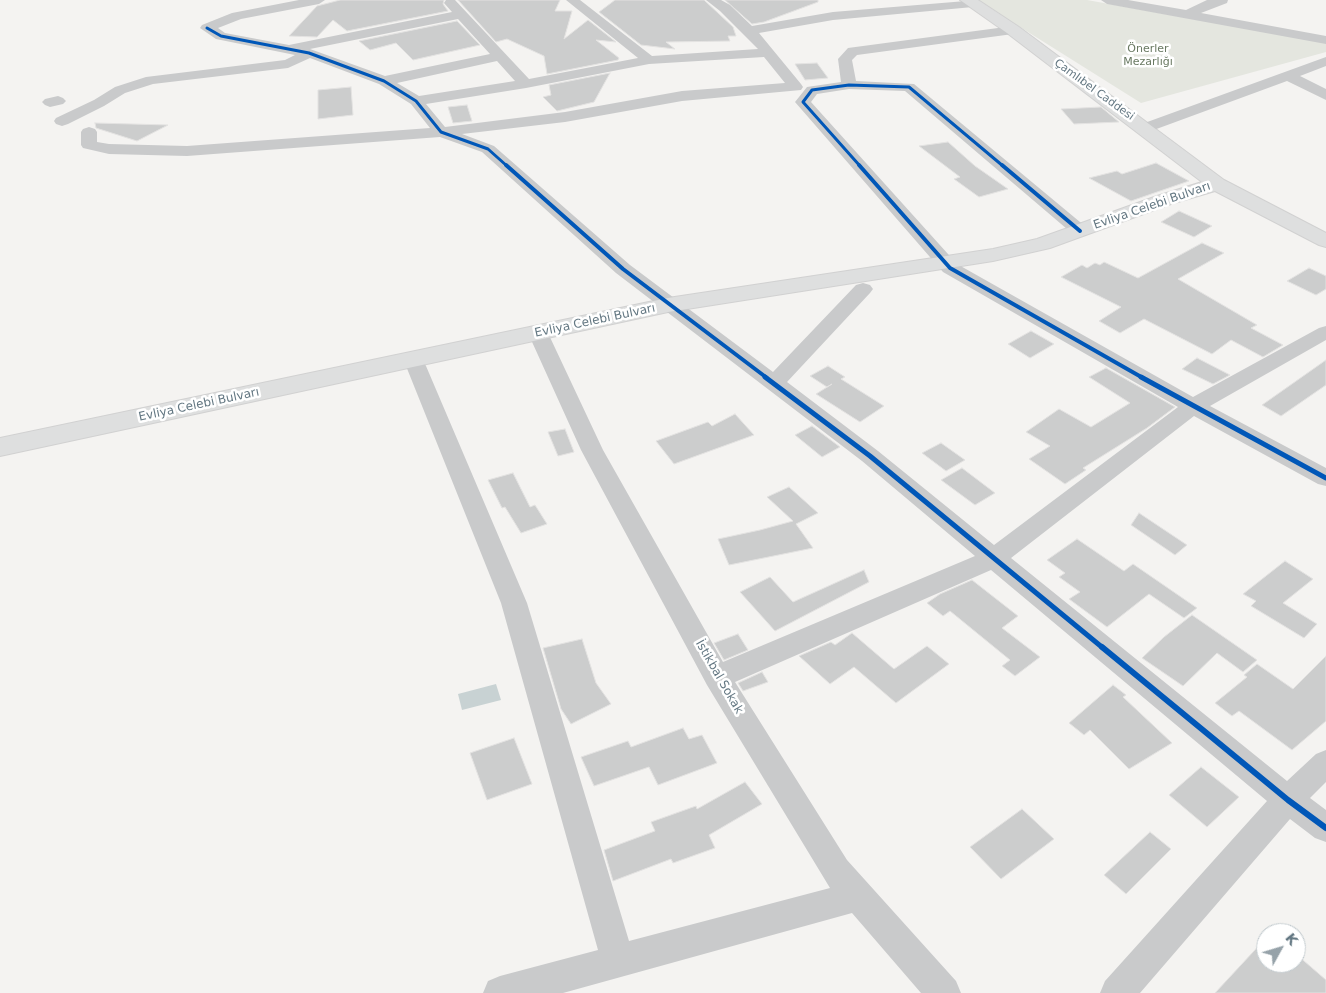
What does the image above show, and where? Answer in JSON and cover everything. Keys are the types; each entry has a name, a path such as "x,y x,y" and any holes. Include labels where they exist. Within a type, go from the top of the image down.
{"main road":[{"name":"Çamlıbel Caddesi","path":"970,1 1013,30 1218,184 1326,241"},
{"name":"Çamlıbel Caddesi","path":"1218,184 1233,206 1326,258"},
{"name":"Evliya Celebi Bulvarı","path":"0,447 668,305 993,255 1043,244 1164,200 1218,184"}],"street":[{"path":"319,0 237,16 206,28 221,36 309,54 384,81 416,101 441,132 488,149 623,269 668,305 870,456 1288,800 1326,828"},
{"path":"448,0 526,84"},
{"path":"572,0 649,60"},
{"path":"89,132 89,144 109,149 187,151 441,132 565,116 682,96 796,87 749,31 725,8 712,0"},
{"path":"1107,0 1326,40"},
{"path":"1187,15 1211,3 1222,0"},
{"path":"749,31 833,16 970,1"},
{"path":"290,49 461,14"},
{"path":"848,85 845,59 853,51 1013,30"},
{"path":"416,101 526,84 649,60 768,53"},
{"path":"62,121 99,103 120,90 151,80 288,64 309,54"},
{"path":"384,81 500,56"},
{"path":"1145,128 1326,61"},
{"path":"1287,75 1326,95"},
{"path":"1080,231 909,87 848,85 812,90 803,102 950,268 1193,406 1326,478"},
{"path":"774,383 863,289"},
{"path":"717,677 994,558 1193,406 1326,332"},
{"name":"İstikbal Sokak","path":"538,333 592,450 717,677 836,870 944,993"},
{"path":"416,366 514,603 618,961"},
{"path":"1117,993 1288,800 1326,763"},
{"path":"500,993 858,896"}],"green space":[{"name":"Önerler Mezarlığı","path":"977,0 1087,0 1326,43 1326,52 1141,103"}],"shaded area":[{"path":"496,684 501,700 462,710 458,694"}],"building":[{"path":"340,0 444,0 443,4 448,11 347,31 333,20 317,37 289,36 317,6"},
{"path":"458,0 560,0 555,11 572,11 564,39 588,20 616,42 596,40 619,58 618,60 547,74 544,56 507,39 496,42"},
{"path":"615,0 704,0 733,27 736,36 728,36 730,41 666,42 675,49 641,45 599,12"},
{"path":"725,0 818,0 818,2 764,22 752,24"},
{"path":"457,21 480,45 413,60 396,43 370,50 359,41"},
{"path":"817,63 828,78 805,80 795,64"},
{"path":"610,73 594,102 557,111 543,97 551,95 549,85"},
{"path":"351,87 353,115 318,119 318,90"},
{"path":"467,105 472,121 453,123 448,107"},
{"path":"1101,107 1119,122 1074,124 1061,109"},
{"path":"95,123 168,125 137,141 96,128"},
{"path":"948,142 975,166 1008,189 979,197 954,179 960,177 919,146"},
{"path":"1156,163 1189,181 1131,201 1089,178 1117,171 1122,174"},
{"path":"1179,211 1212,226 1194,237 1161,222"},
{"path":"1202,243 1224,253 1178,279 1257,325 1251,328 1283,345 1263,357 1231,340 1212,354 1144,319 1120,333 1099,321 1121,307 1061,277 1082,265 1087,268 1095,263 1100,265 1104,262 1138,278"},
{"path":"1309,268 1326,276 1326,289 1316,295 1287,281"},
{"path":"1031,331 1054,344 1030,358 1008,344"},
{"path":"1197,358 1230,375 1213,384 1182,369"},
{"path":"1326,360 1326,385 1281,416 1262,405"},
{"path":"828,366 845,377 841,379 884,406 860,422 816,394 832,384 827,387 810,376"},
{"path":"1106,368 1175,407 1147,428 1083,468 1086,470 1065,484 1029,459 1050,446 1026,432 1059,409 1091,427 1130,403 1089,377"},
{"path":"735,414 754,435 674,464 656,441 708,422 712,426"},
{"path":"812,426 840,447 822,457 795,435"},
{"path":"565,429 574,452 558,456 548,432"},
{"path":"941,443 965,460 946,471 922,453"},
{"path":"962,468 995,493 975,505 941,480"},
{"path":"513,473 530,507 535,505 547,524 521,533 505,507 502,508 488,480"},
{"path":"789,487 818,513 796,524 813,548 729,565 718,539 793,521 767,497"},
{"path":"1139,513 1187,545 1175,555 1131,525"},
{"path":"1077,539 1124,571 1133,564 1197,608 1184,618 1149,594 1107,627 1069,599 1080,592 1059,577 1065,573 1047,560"},
{"path":"1285,561 1313,579 1283,603 1317,624 1304,638 1251,606 1256,601 1243,594"},
{"path":"864,570 869,582 775,631 740,592 770,577 793,602"},
{"path":"972,580 1018,616 1002,628 1040,657 1015,676 1002,666 1010,660 950,611 943,616 927,603 940,594"},
{"path":"1192,615 1257,660 1243,672 1217,653 1183,686 1142,658 1164,637"},
{"path":"852,633 894,669 927,646 949,664 896,703 854,667 830,684 799,656 831,642 835,645"},
{"path":"738,634 748,650 724,660 714,643"},
{"path":"582,639 596,683 611,704 571,724 561,709 543,648"},
{"path":"1326,656 1326,721 1292,750 1239,711 1232,716 1215,703 1247,677 1244,675 1257,664 1293,689"},
{"path":"762,672 768,682 743,691 738,683"},
{"path":"1113,685 1126,695 1123,697 1172,743 1129,769 1090,730 1084,735 1069,723"},
{"path":"683,728 689,739 702,735 717,763 658,785 649,767 594,786 581,757 628,741 631,747"},
{"path":"514,738 532,784 487,800 470,753"},
{"path":"1201,767 1239,797 1207,827 1169,795"},
{"path":"745,782 762,804 709,835 715,848 673,863 671,859 613,881 604,850 655,831 651,822 696,806 697,809"},
{"path":"1022,809 1054,839 1001,879 970,847"},
{"path":"1150,832 1171,849 1126,894 1104,875"},
{"path":"1256,949 1256,973 1306,973 1306,963 1326,980 1326,993 1215,993"}],"cycle path":[{"path":"207,28 221,36 309,53 384,81 416,101 441,132 488,149 623,269 870,456 1288,800 1326,828"},
{"path":"1080,231 909,87 849,85 812,90 803,102 950,268 1193,406 1326,478"}]}
